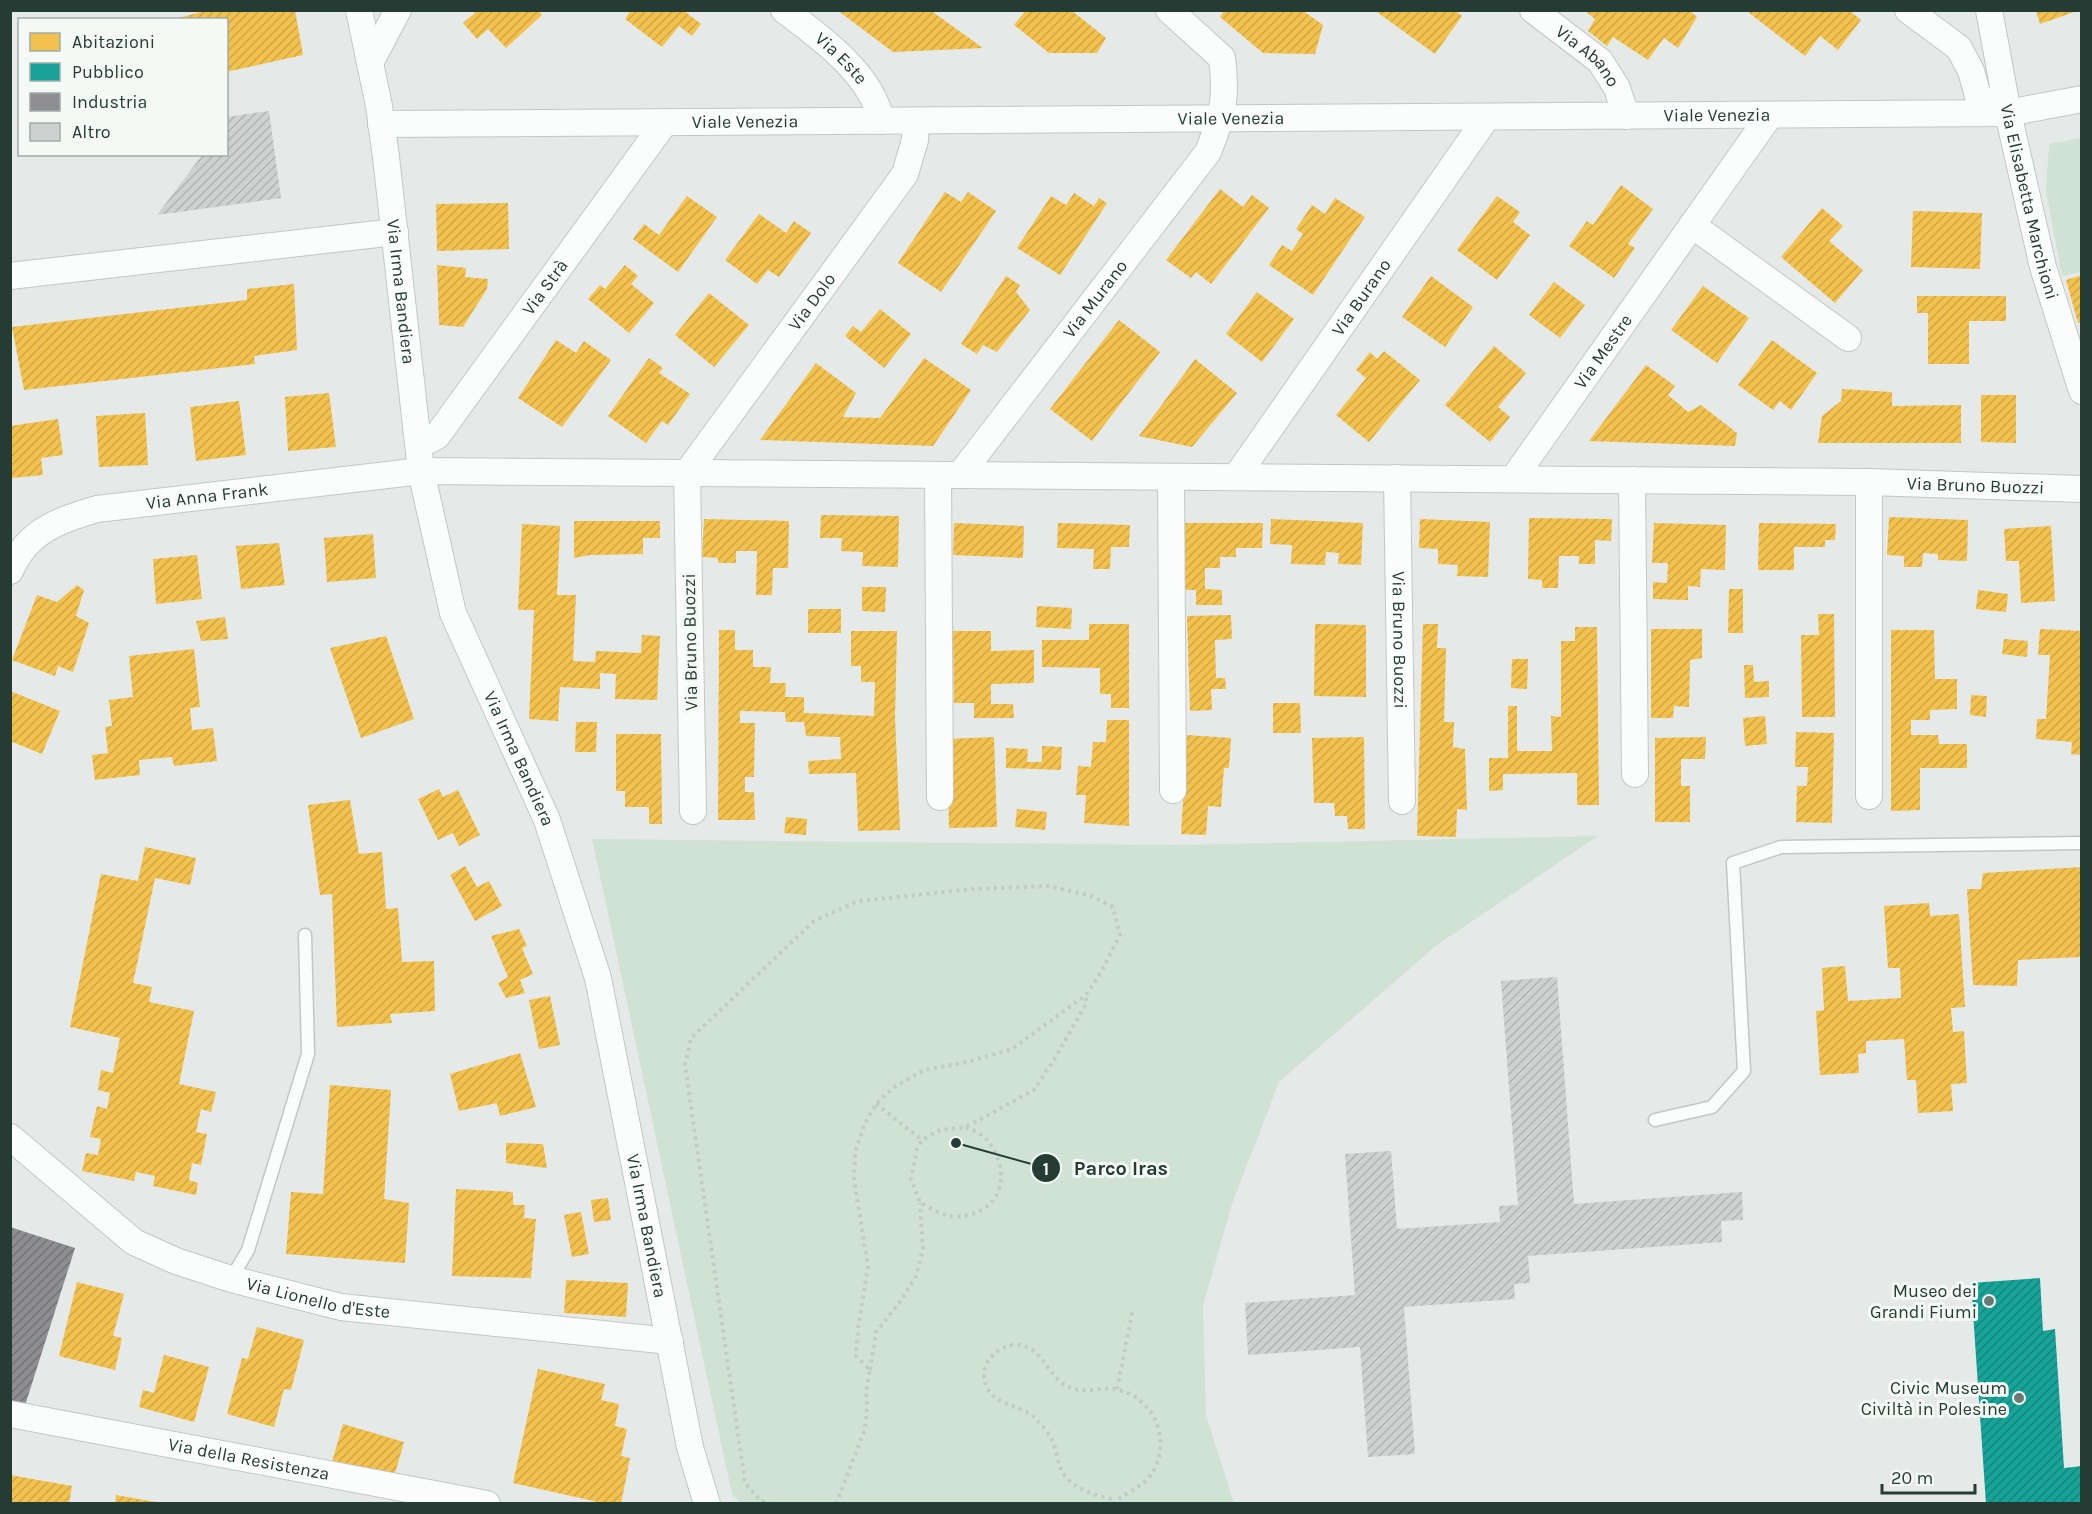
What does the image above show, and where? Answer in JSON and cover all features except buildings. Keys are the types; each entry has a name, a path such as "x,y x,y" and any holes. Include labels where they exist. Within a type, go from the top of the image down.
{"street":[{"name":"Via Irma Bandiera","path":"359,10 381,124 420,445 421,471 453,613 547,820 598,978 690,1447 707,1503"},
{"path":"370,63 398,10"},
{"name":"Via Este","path":"784,10 822,40 865,83 878,105 881,121"},
{"name":"Via Murano","path":"949,475 1208,152 1222,118 1225,85 1222,58 1169,10"},
{"name":"Via Abano","path":"1533,10 1600,61 1617,88 1626,116"},
{"path":"1908,10 1959,48 1971,71 1978,96 2008,113"},
{"path":"1959,48 1971,44 1980,34 1989,11"},
{"name":"Via Elisabetta Marchioni","path":"1989,11 2008,113 2043,267 2082,391"},
{"name":"Viale Venezia","path":"381,124 2008,113 2082,99"},
{"name":"Via Mestre","path":"1513,479 1770,115"},
{"name":"Via Burano","path":"1236,477 1487,117"},
{"name":"Via Dolo","path":"687,473 905,174 915,140 916,121"},
{"name":"Via Strà","path":"420,445 437,436 665,122"},
{"path":"1692,225 1848,338"},
{"path":"10,276 395,232"},
{"name":"Via Bruno Buozzi","path":"421,471 1869,482 2082,489"},
{"name":"Via Anna Frank","path":"12,564 26,545 43,530 65,518 97,509 421,471"},
{"name":"Via Bruno Buozzi","path":"687,473 693,811"},
{"path":"940,797 949,475"},
{"path":"1171,477 1173,790"},
{"name":"Via Bruno Buozzi","path":"1397,478 1402,801"},
{"path":"1632,480 1635,774"},
{"path":"1869,482 1869,796"},
{"name":"Via Lionello d'Este","path":"10,1137 134,1242 176,1261 231,1280 341,1307 670,1341"},
{"name":"Via della Resistenza","path":"10,1414 487,1503"}],"lane":[{"path":"1655,1120 1712,1107 1744,1071 1733,862 1781,847 2082,843"},
{"path":"231,1280 248,1250 308,1054 304,935"}],"path":[{"path":"772,1503 761,1501 745,1483 685,1065 691,1038 814,921 858,901 974,889 1049,886 1091,896 1113,907 1120,935 1086,995 1012,1049 968,1062 924,1070 893,1088 876,1104 865,1123 855,1152 854,1180 867,1266 856,1356 870,1370"},
{"path":"836,1503 865,1429 866,1392 876,1332 900,1302 916,1276 923,1249 920,1203 911,1179 917,1149 922,1140 940,1130 966,1127 1034,1090 1086,1004 1086,995"},
{"path":"876,1104 922,1140"},
{"path":"920,1203 951,1216 971,1215 987,1208 998,1195 1002,1174 998,1155 985,1137 966,1127"},
{"path":"1117,1389 1133,1308"},
{"path":"1012,1344 1026,1347 1036,1353 1058,1380 1070,1387 1091,1391 1117,1389 1138,1399 1150,1411 1158,1425 1161,1440 1160,1453 1150,1476 1141,1485 1115,1502 1068,1480 1061,1469 1054,1444 1040,1423 1032,1414 996,1398 987,1387 985,1375 987,1363 993,1353 1012,1344"}],"green space":[{"path":"2081,138 2081,272 2062,276 2046,191 2049,144"},
{"path":"1598,836 1437,945 1279,1082 1232,1204 1203,1306 1206,1415 1234,1503 742,1504 732,1494 592,839 1176,845"}],"place":[{"name":"Parco Iras","path":"956,1143"},
{"name":"Museo dei Grandi Fiumi","path":"1989,1301"},
{"name":"Civic Museum Civiltà in Polesine","path":"2019,1398"}]}
